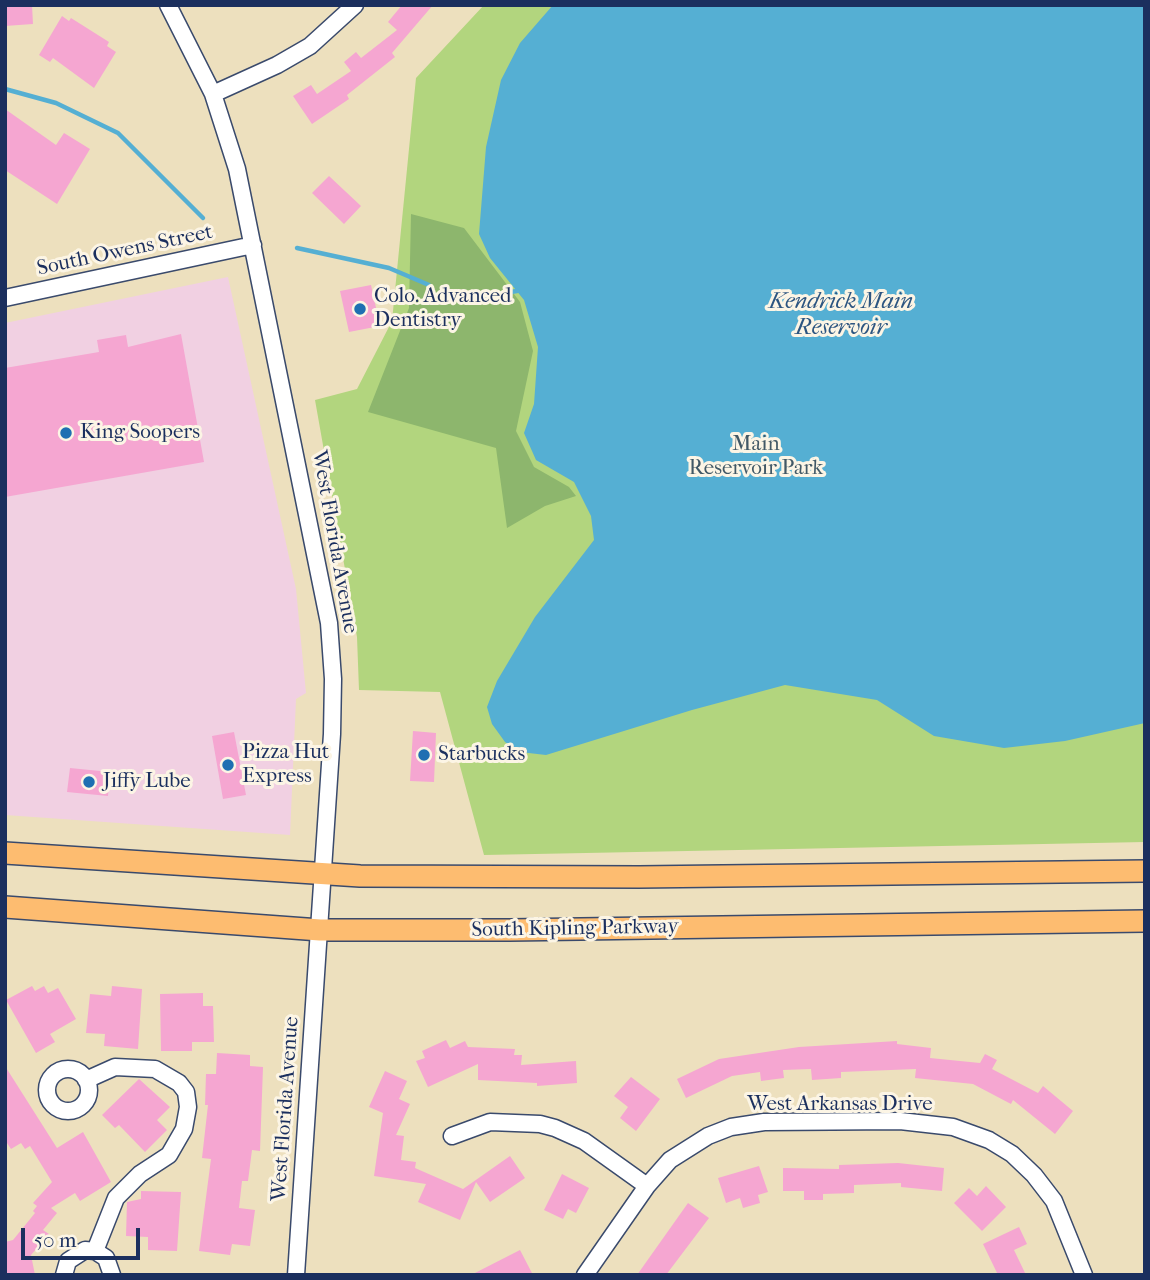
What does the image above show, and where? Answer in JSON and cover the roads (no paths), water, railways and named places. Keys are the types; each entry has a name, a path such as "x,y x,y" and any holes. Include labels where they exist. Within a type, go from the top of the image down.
{"main road":[{"path":"5,853 324,874 612,877 1145,871"},
{"name":"South Kipling Parkway","path":"5,907 320,930 1145,921"}],"street":[{"name":"West Florida Avenue","path":"168,5 213,94 237,169 329,623 332,724 296,1275"},
{"path":"213,94 277,65 310,46 355,5"},
{"name":"South Owens Street","path":"5,298 253,245"},
{"path":"86,1080 115,1067 155,1069 179,1083 186,1092 188,1107 184,1129 169,1155 140,1174 116,1198 95,1251"},
{"name":"West Arkansas Drive","path":"584,1275 647,1186 689,1146 742,1125 900,1121 953,1127 1000,1146 1034,1175 1062,1216 1084,1275"},
{"path":"452,1136 489,1122 540,1124 584,1141 647,1186"},
{"path":"64,1275 68,1261 75,1254 95,1251 106,1258 112,1275"}],"water":[{"name":"Kendrick Main Reservoir","path":"553,5 1145,5 1145,723 1065,741 1004,748 934,736 877,700 785,685 692,710 546,755 520,752 505,742 492,724 487,707 497,681 535,617 594,540 591,516 574,482 536,460 524,433 534,404 538,347 524,300 490,258 479,234 486,147 501,80 520,43"}],"waterway":[{"path":"5,89 56,103 118,133 203,218"},
{"path":"297,248 389,268 429,285"},
{"path":"466,299 517,291"}],"place":[{"name":"Colo. Advanced Dentistry","path":"360,309"},
{"name":"King Soopers","path":"66,433"},
{"name":"Starbucks","path":"424,755"},
{"name":"Pizza Hut Express","path":"228,765"},
{"name":"Jiffy Lube","path":"89,782"}],"park label":[{"name":"Main Reservoir Park","path":"756,457"}]}
